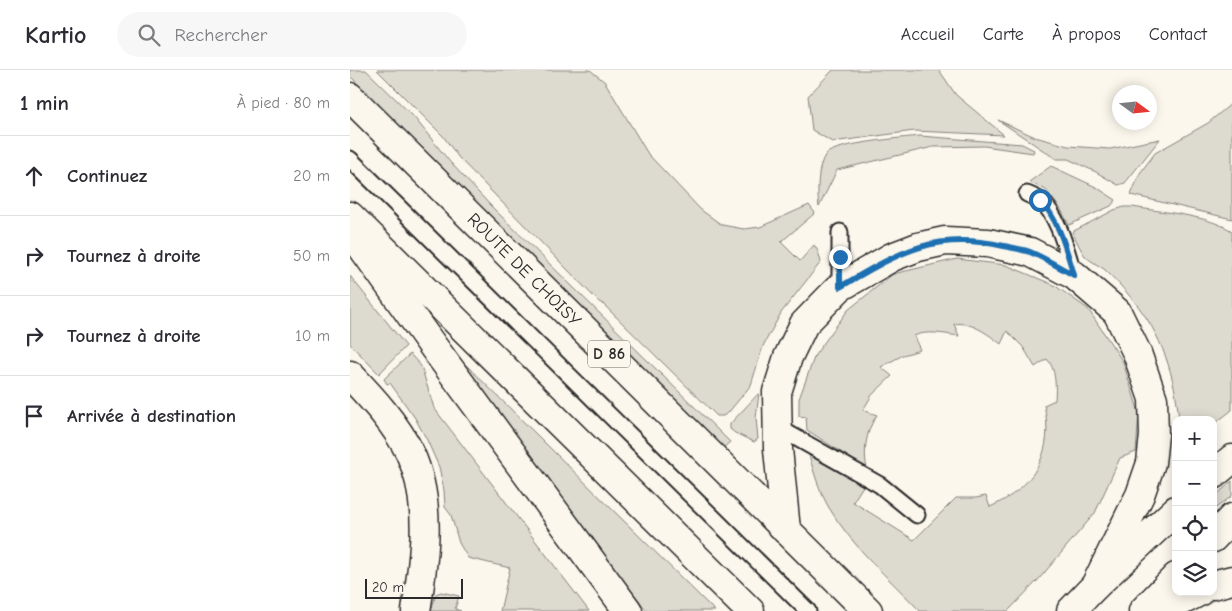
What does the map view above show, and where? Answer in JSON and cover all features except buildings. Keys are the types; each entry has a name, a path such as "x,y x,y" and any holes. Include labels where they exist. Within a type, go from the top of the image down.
{"main road":[{"name":"ROUTE DE CHOISY","path":"350,97 868,611"},
{"path":"350,216 750,611"},
{"path":"350,231 434,349 628,611"},
{"path":"786,530 777,427 777,392 788,356 804,324 840,287 892,257 918,247 945,241 988,242 1030,252 1074,275 1116,312 1138,353 1153,399 1154,435 1151,463 1140,495 1095,586"},
{"path":"350,375 392,423 410,454 420,485 425,537 424,564 416,611"},
{"path":"1217,472 1232,459"},
{"path":"1071,611 1172,514"},
{"path":"1217,534 1232,518"},
{"path":"1217,584 1232,580"},
{"path":"1143,611 1172,581"},
{"path":"1162,611 1191,596"}],"lane":[{"path":"350,159 808,611"},
{"path":"1028,194 1040,200 1054,219 1074,275"},
{"path":"840,232 840,287"},
{"path":"777,427 880,485 917,515"}],"shaded area":[{"path":"350,70 366,70 413,116 450,162 491,206 730,442 723,448 350,76"},
{"path":"377,70 590,70 605,82 648,154 701,210 722,225 744,229 760,227 809,205 815,213 781,242 800,261 814,245 821,262 781,313 763,346 751,385 728,413 723,416 717,416 599,302 459,158 443,136"},
{"path":"833,70 939,70 956,95 1004,135 914,131 832,142 812,130 808,96"},
{"path":"1232,103 1232,219 1131,195 1140,173 1155,153 1208,123"},
{"path":"998,120 1035,137 1068,146 1110,149 1160,139 1125,183 1118,185 1068,159 1056,159"},
{"path":"920,136 1022,144 1034,150 1033,153 984,146 933,147 837,170 819,207 819,172 826,154 833,150 856,144"},
{"path":"1051,166 1096,187 1116,200 1111,206 1069,225 1060,208 1046,190 1029,182"},
{"path":"1132,207 1170,213 1210,221 1232,231 1232,410 1217,422 1217,416 1178,416 1170,372 1152,327 1119,284 1104,269 1085,256 1072,232 1114,210"},
{"path":"957,259 1006,265 1054,285 1088,309 1123,362 1139,413 1136,452 1120,458 1095,513 1039,579 1008,611 920,611 859,548 837,521 822,494 809,455 863,486 853,502 914,540 956,498 986,496 990,507 1019,490 1029,479 1038,466 1043,453 1047,422 1044,405 1055,400 1054,372 1047,359 1035,367 1023,347 1007,331 1001,344 991,336 967,324 954,324 959,336 930,333 914,336 920,350 903,355 881,367 892,376 872,395 863,410 877,415 870,427 866,441 867,469 807,430 806,417 799,416 799,399 815,355 848,310 893,274"},
{"path":"350,276 406,346 379,374 350,344"},
{"path":"453,352 715,611 647,611 555,492"},
{"path":"410,354 421,366 434,408 589,611 500,611 510,568 468,558 459,543 451,515 445,507 444,490 439,467 427,440 415,418 390,383 387,384 384,379"},
{"path":"759,393 756,418 758,439 754,442 735,433 730,429 730,424"},
{"path":"1232,481 1232,496 1217,507 1217,494"},
{"path":"441,592 459,596 455,609 461,611 431,611 436,594"}],"route":[{"path":"840,257 840,287 892,257 918,247 945,241 988,242 1030,252 1074,275 1058,227 1046,206 1040,200"}]}
